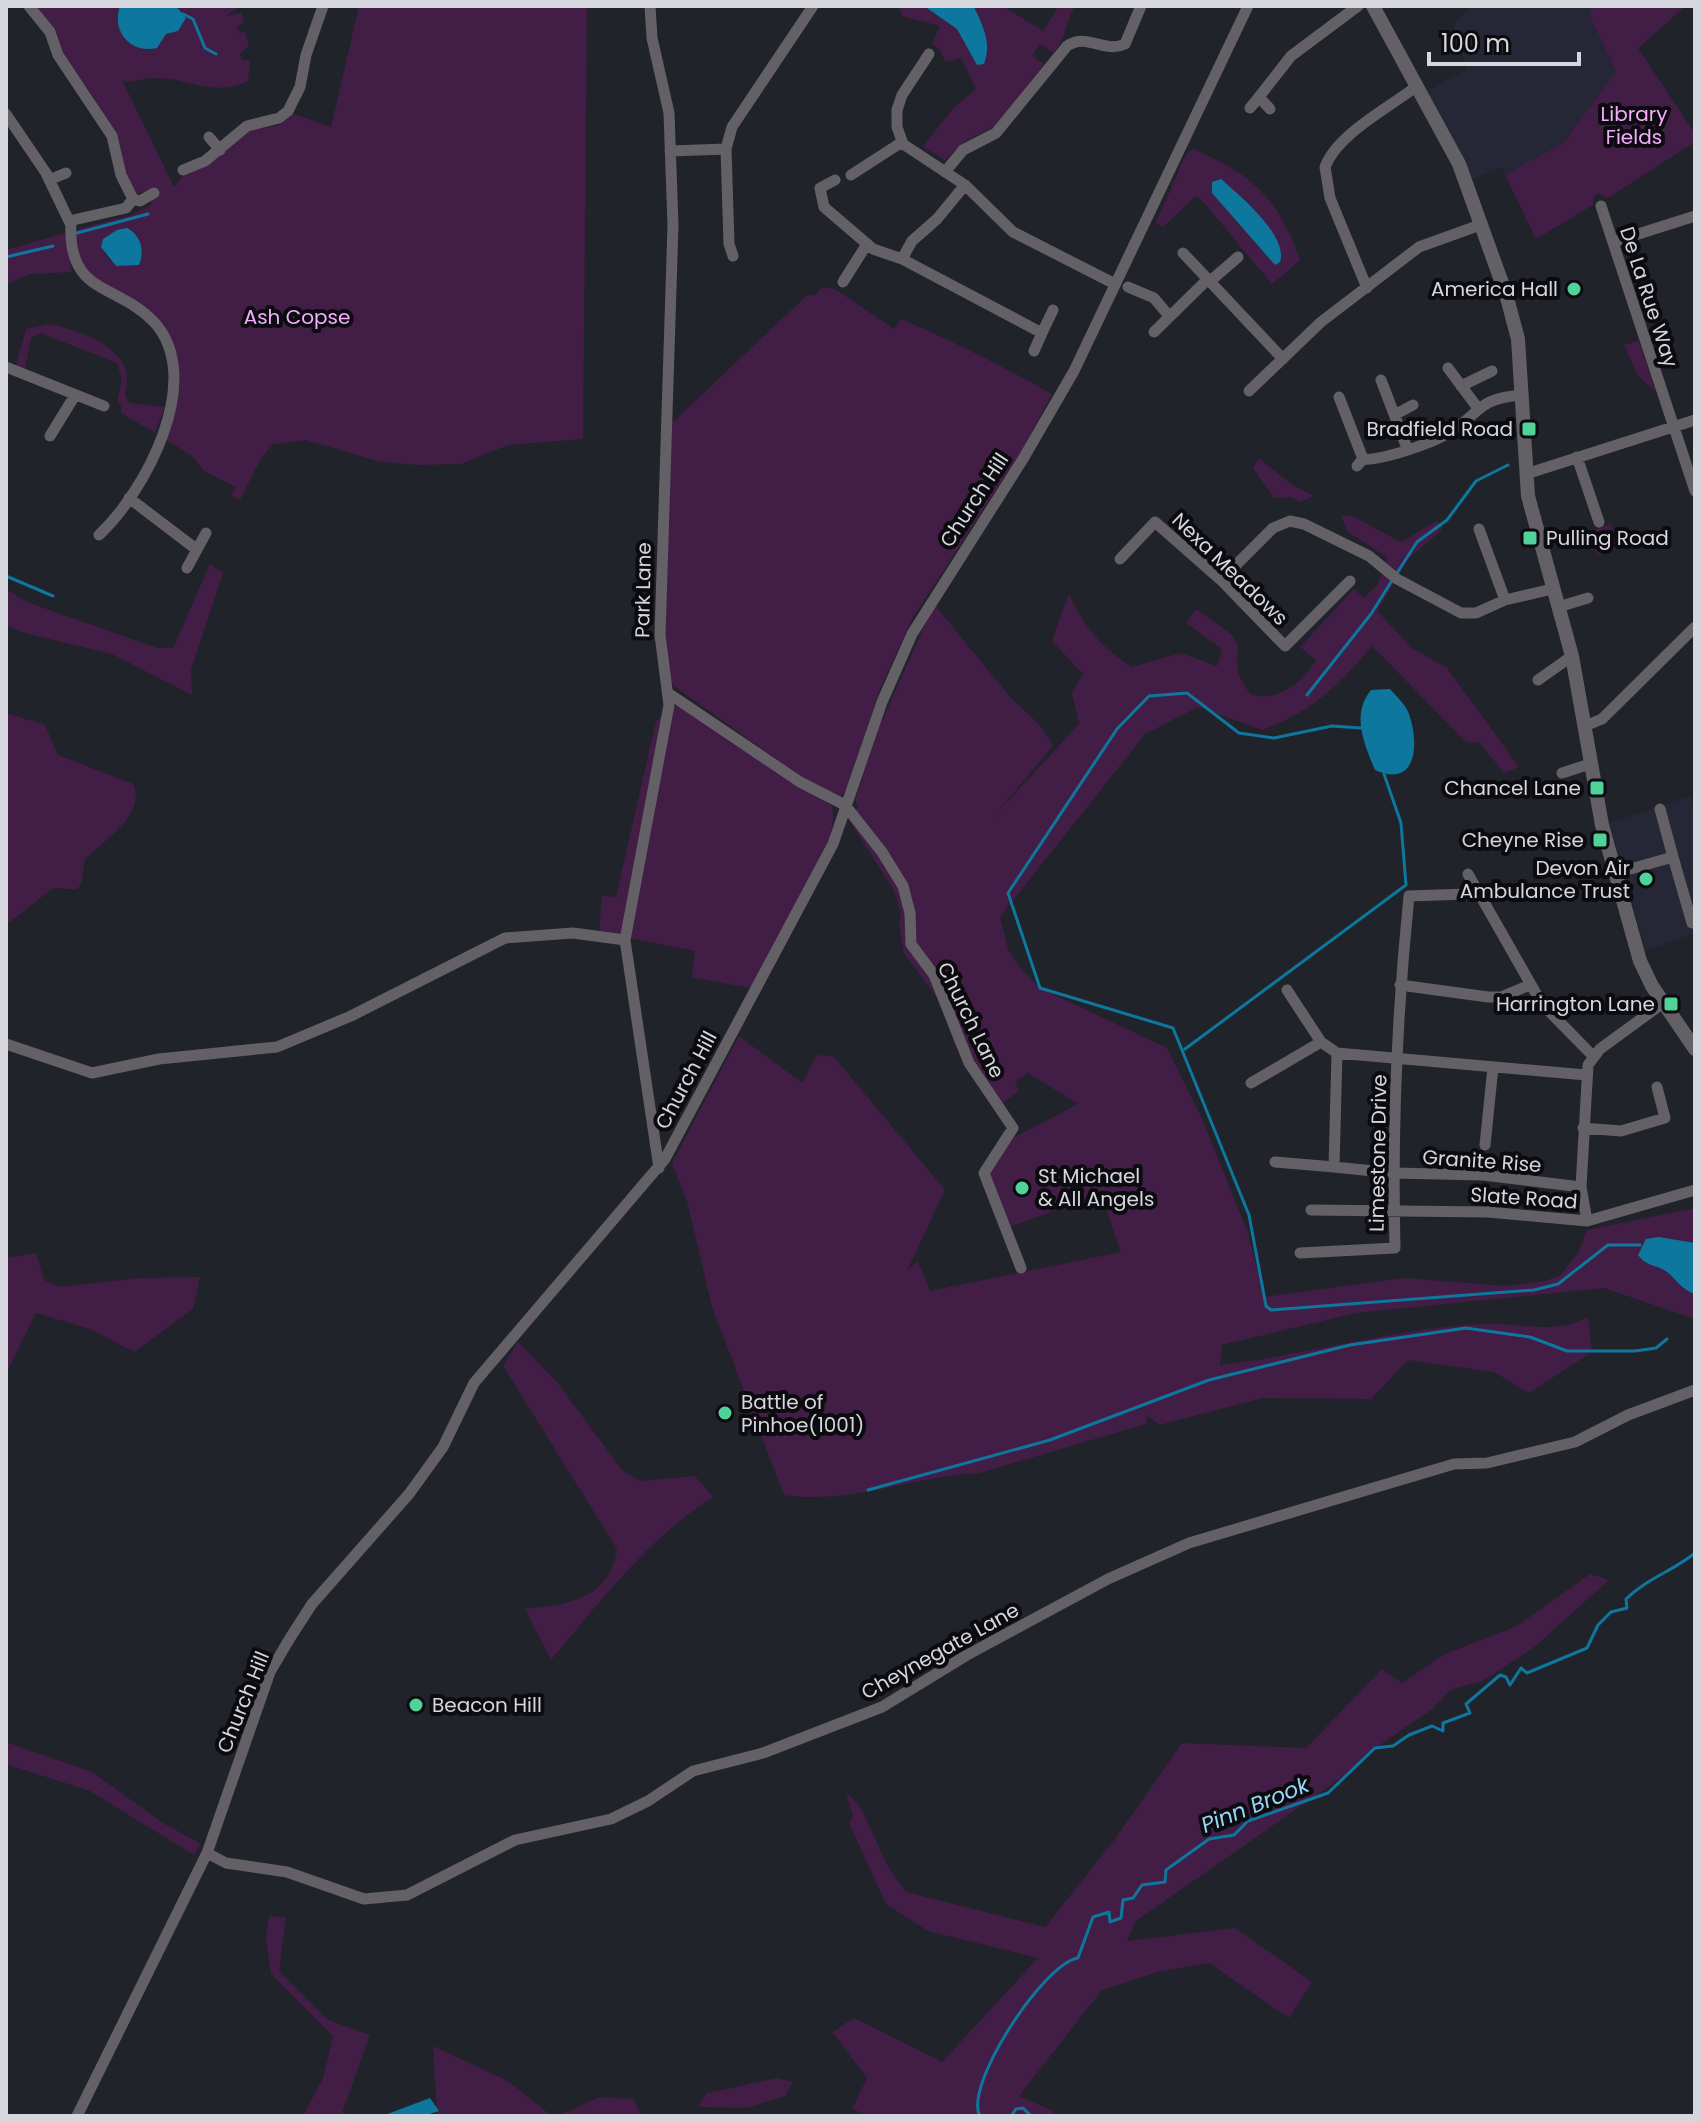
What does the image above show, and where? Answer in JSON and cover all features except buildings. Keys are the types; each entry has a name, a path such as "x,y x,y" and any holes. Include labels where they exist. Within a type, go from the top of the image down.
{"street":[{"path":"29,6 50,32 58,55 112,136 121,175 133,199 140,201 154,193"},
{"path":"183,170 220,150 247,126 279,118 288,111 300,87 306,55 323,6"},
{"name":"Park Lane","path":"650,6 652,38 669,113 670,151 672,283 660,622 661,660 668,693 665,734 641,840 625,940 659,1169"},
{"path":"733,256 729,244 726,149 732,127 813,6"},
{"path":"945,172 963,150 996,133 1073,42 1081,39 1115,47 1125,44 1141,6"},
{"name":"Church Hill","path":"77,2116 207,1853 270,1672 290,1638 312,1604 409,1494 435,1459 474,1383 659,1169 833,844 882,702 912,634 1052,410 1248,6"},
{"path":"1250,108 1291,56 1358,6"},
{"path":"1378,8 1459,164 1497,267 1518,339 1526,474 1536,535 1572,656 1590,764 1616,873 1640,961 1663,1003 1695,1049"},
{"path":"929,54 902,95 897,110 902,142 965,185 1013,232 1115,284"},
{"path":"1367,288 1324,181 1325,167 1336,149 1387,105 1417,86"},
{"path":"1259,97 1270,109"},
{"path":"8,120 49,180 65,217 71,222 75,258 85,279 143,313 162,332 172,359 175,387 170,415 129,498 99,535"},
{"path":"209,137 220,150"},
{"path":"851,175 902,142"},
{"path":"670,151 726,149"},
{"path":"49,180 66,173"},
{"path":"835,180 820,188 824,207 867,244 902,259 1042,333"},
{"path":"902,259 912,241 937,219 965,185"},
{"path":"71,222 126,208 133,199"},
{"name":"De La Rue Way","path":"1601,206 1695,491"},
{"path":"1613,242 1695,216"},
{"path":"1249,391 1321,322 1427,242 1480,225"},
{"path":"843,282 867,244"},
{"path":"1183,253 1283,359"},
{"path":"1154,332 1238,257"},
{"path":"1128,287 1154,298 1169,316"},
{"path":"1034,351 1053,310"},
{"path":"6,367 28,374 74,397 104,406"},
{"path":"1448,368 1477,407"},
{"path":"1461,386 1492,371"},
{"path":"1381,380 1407,448"},
{"path":"1339,397 1360,462 1449,433 1477,407 1503,396 1523,395"},
{"path":"50,436 74,397"},
{"path":"1396,414 1413,405"},
{"path":"1526,474 1695,420"},
{"path":"1577,457 1599,522"},
{"path":"129,498 196,549"},
{"path":"1221,580 1273,528 1290,521 1304,524 1369,556 1394,576 1451,610 1468,614 1505,600 1552,589"},
{"name":"Nexa Meadows","path":"1120,559 1155,522 1221,580 1285,646 1350,581"},
{"path":"1479,529 1505,600"},
{"path":"187,568 206,533"},
{"path":"1558,607 1588,598"},
{"path":"1585,726 1602,719 1695,627"},
{"path":"1538,680 1555,665 1572,656"},
{"name":"Church Lane","path":"668,693 800,782 845,805 882,852 903,886 910,913 911,944 934,975 969,1063 1013,1128 984,1173 1021,1268"},
{"path":"1562,773 1590,764"},
{"path":"1660,809 1692,923"},
{"path":"1616,873 1673,857"},
{"path":"1468,874 1542,1004 1593,1056"},
{"name":"Limestone Drive","path":"1300,1253 1395,1248 1393,1173 1397,1059 1400,985 1409,896 1467,894"},
{"path":"6,1044 92,1073 159,1059 277,1047 351,1016 505,938 573,933 625,940"},
{"path":"1400,985 1488,997 1501,997 1525,987"},
{"path":"1287,990 1321,1042 1337,1053 1586,1075"},
{"path":"1587,1221 1581,1187 1586,1075 1593,1056 1663,1003"},
{"path":"1251,1083 1321,1042"},
{"path":"1334,1167 1337,1053"},
{"path":"1485,1145 1493,1067"},
{"path":"1583,1128 1621,1131 1665,1118 1657,1087"},
{"name":"Granite Rise","path":"1275,1162 1393,1173 1483,1175 1581,1187"},
{"name":"Slate Road","path":"1311,1210 1394,1209 1587,1221 1695,1190"},
{"name":"Cheynegate Lane","path":"207,1853 226,1863 287,1872 364,1899 407,1895 515,1840 611,1819 648,1801 693,1771 763,1753 882,1707 1108,1579 1189,1543 1454,1464 1487,1463 1575,1442 1628,1415 1695,1390"}],"shaded area":[{"path":"1471,6 1591,6 1591,20 1616,71 1564,142 1505,175 1501,167 1471,180 1427,91 1466,70 1453,24"},
{"path":"1690,796 1695,815 1695,933 1646,951 1610,823"}],"green space":[{"name":"Ash Copse","path":"33,6 120,6 118,12 166,34 178,31 181,11 176,6 238,8 225,16 241,13 244,23 237,26 240,33 245,31 249,45 240,54 242,59 250,61 248,81 223,88 155,78 123,82 174,187 187,171 208,165 249,129 277,126 294,114 331,127 359,6 587,6 583,439 508,445 461,464 417,465 377,461 306,440 273,444 260,460 240,500 231,495 236,487 204,471 192,456 165,439 171,341 82,270 75,230 131,215 151,205 154,189 136,194 123,170 115,134 95,99 62,54 57,35","holes":["136,235 143,256 116,266 104,253"]},
{"path":"898,6 1003,6 1043,31 1059,6 1075,6 1061,42 1053,53 1040,44 1032,56 1044,64 997,125 964,142 945,160 923,147 953,108 976,89 961,58 945,62 941,51 932,44 940,26 902,16"},
{"name":"Library Fields","path":"1591,6 1686,6 1638,48 1695,134 1695,142 1606,199 1599,193 1593,197 1593,205 1536,239 1505,175 1564,142 1616,71 1591,20"},
{"path":"1193,149 1247,179 1273,205 1283,221 1300,260 1272,284 1200,198 1196,196 1163,227 1156,223 1186,154"},
{"path":"65,233 72,272 30,274 6,284 6,250"},
{"path":"822,287 835,289 894,329 901,319 977,354 1052,394 1024,447 913,617 880,689 846,791 840,796 803,778 674,686 664,638 664,561 671,424 806,296 815,295"},
{"path":"48,324 94,339 122,361 127,380 125,396 130,403 165,407 155,433 121,413 121,405 117,401 122,379 117,363 40,333 31,338 25,369 16,365 26,329"},
{"path":"1637,341 1655,391 1638,376 1624,345"},
{"path":"1259,458 1292,485 1314,496 1300,502 1292,497 1274,498 1253,468"},
{"path":"1341,515 1352,516 1401,542 1437,521 1442,530 1409,558 1377,611 1412,648 1447,668 1519,767 1504,773 1480,743 1466,742 1372,646 1324,696 1263,730 1198,707 1145,734 1000,917 1008,949 1019,967 1040,988 1167,1048 1200,1114 1248,1233 1264,1297 1403,1278 1506,1286 1544,1281 1560,1276 1578,1253 1587,1230 1695,1208 1695,1319 1604,1288 1356,1313 1222,1345 1220,1365 1448,1327 1495,1324 1550,1327 1576,1323 1588,1317 1592,1352 1529,1393 1494,1372 1408,1360 1371,1399 1263,1398 1159,1425 1147,1415 1146,1424 980,1473 833,1496 784,1495 712,1307 687,1201 672,1163 739,1036 802,1083 817,1055 834,1057 945,1190 907,1271 918,1261 930,1291 1121,1252 1101,1194 1006,1228 984,1173 1013,1138 1078,1104 1028,1073 1015,1082 1019,1091 1001,1104 965,1049 956,1049 940,1002 904,953 899,925 901,912 893,889 849,820 858,806 855,800 878,730 934,604 1010,697 1039,724 1053,746 993,817 1079,724 1072,693 1083,674 1052,641 1069,593 1094,635 1132,667 1181,653 1217,666 1222,649 1186,623 1196,609 1231,634 1238,644 1238,671 1252,695 1271,696 1297,683 1311,668 1316,660 1300,647 1354,589 1364,598 1377,585 1388,558 1347,531"},
{"path":"1611,524 1618,548 1597,555 1590,531"},
{"path":"210,564 223,573 191,670 192,695 112,654 24,633 6,625 6,589 27,602 157,648 173,648"},
{"path":"675,706 694,711 832,806 833,823 817,871 750,988 692,977 695,951 599,932 602,896 616,897 656,721"},
{"path":"6,713 45,725 58,755 133,784 136,796 134,807 120,827 84,861 78,888 53,888 6,925"},
{"path":"36,1253 44,1280 60,1287 138,1278 200,1277 193,1309 134,1352 90,1329 36,1313 6,1374 6,1258"},
{"path":"518,1342 556,1381 623,1471 640,1481 695,1476 713,1497 646,1551 551,1660 525,1609 557,1605 596,1589 613,1566 617,1549 503,1366"},
{"path":"1590,1574 1609,1580 1532,1649 1482,1681 1452,1689 1431,1710 1385,1741 1334,1783 1136,1921 1127,1941 1235,1928 1312,1982 1289,2018 1209,1963 1161,1971 1102,1990 1019,2096 1051,2110 1056,2116 870,2116 852,2109 867,2078 832,2032 854,2018 942,2062 1038,1958 928,1931 886,1904 849,1823 853,1816 845,1791 861,1808 888,1867 906,1892 1045,1927 1115,1839 1182,1743 1306,1748 1382,1669 1402,1683 1445,1654 1517,1626"},
{"path":"6,1742 92,1772 163,1823 201,1844 194,1855 90,1791 6,1764"},
{"path":"269,1916 286,1917 279,1971 328,2020 370,2035 342,2113 357,2116 303,2116 323,2078 333,2036 271,1974 266,1937"},
{"path":"433,2046 508,2081 552,2116 437,2116"},
{"path":"777,2078 793,2082 785,2096 747,2108 698,2107 707,2093"},
{"path":"600,2097 633,2099 641,2114 647,2116 558,2116"}],"water":[{"path":"120,6 176,6 186,18 178,31 166,34 157,48 139,48 125,39 121,32 118,24"},
{"path":"924,6 974,7 987,42 984,64 977,65 957,29"},
{"path":"1221,179 1250,205 1270,229 1281,252 1280,262 1275,265 1212,193 1212,182"},
{"path":"127,228 139,239 141,260 139,265 116,266 101,247 103,239"},
{"path":"1390,689 1409,714 1414,749 1407,768 1400,773 1389,774 1375,770 1361,729 1361,719 1365,700 1371,690"},
{"path":"1659,1237 1695,1243 1695,1294 1638,1255 1646,1239"},
{"path":"430,2098 439,2111 423,2116 382,2116"}],"waterway":[{"path":"183,14 193,19 205,48 216,54"},
{"path":"77,233 148,214"},
{"path":"6,257 53,246"},
{"path":"1397,573 1417,542 1447,520 1476,481 1508,465"},
{"path":"6,576 53,596"},
{"path":"1307,695 1371,614 1393,579"},
{"path":"1361,728 1332,726 1274,738 1239,733 1187,693 1149,696 1117,729 1008,893 1040,988 1173,1028 1249,1215 1266,1306 1271,1310 1534,1290 1558,1284 1608,1245 1640,1245"},
{"path":"1185,1049 1406,885 1401,823 1384,774"},
{"path":"868,1490 1050,1440 1209,1380 1350,1345 1466,1328 1530,1337 1567,1351 1635,1351 1656,1348 1667,1339"},
{"name":"Pinn Brook","path":"980,2116 978,2101 983,2079 995,2054 1028,2002 1046,1981 1063,1965 1078,1958 1093,1917 1109,1912 1110,1922 1121,1918 1123,1900 1133,1898 1142,1885 1165,1882 1166,1870 1209,1839 1234,1835 1248,1821 1328,1793 1375,1748 1393,1746 1409,1735 1432,1726 1443,1731 1443,1723 1470,1713 1466,1704 1500,1675 1506,1677 1510,1685 1521,1668 1527,1673 1587,1648 1598,1625 1611,1612 1627,1608 1626,1599 1634,1592 1695,1553"},
{"path":"1011,2116 1016,2109 1023,2108 1031,2116"}],"place":[{"name":"America Hall","path":"1574,289"},
{"name":"Bradfield Road","path":"1529,429"},
{"name":"Pulling Road","path":"1530,538"},
{"name":"Chancel Lane","path":"1597,788"},
{"name":"Cheyne Rise","path":"1600,840"},
{"name":"Devon Air Ambulance Trust","path":"1646,879"},
{"name":"Harrington Lane","path":"1671,1004"},
{"name":"St Michael & All Angels","path":"1022,1188"},
{"name":"Battle of Pinhoe(1001)","path":"725,1413"},
{"name":"Beacon Hill","path":"416,1705"}]}
